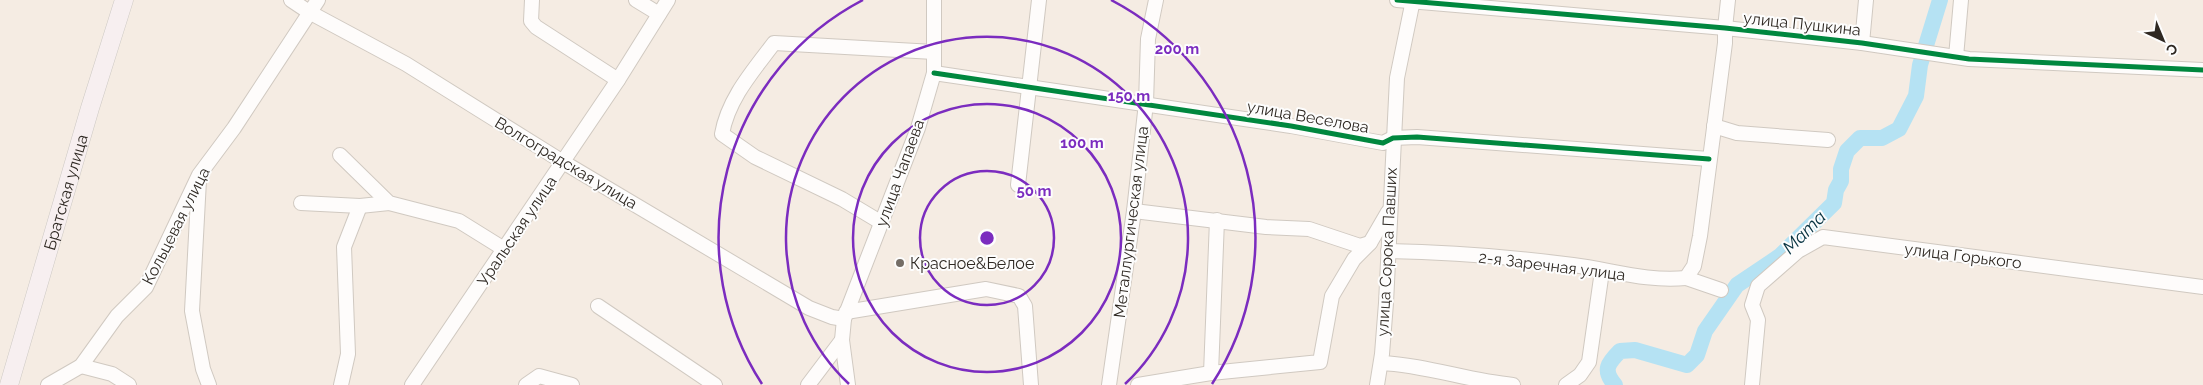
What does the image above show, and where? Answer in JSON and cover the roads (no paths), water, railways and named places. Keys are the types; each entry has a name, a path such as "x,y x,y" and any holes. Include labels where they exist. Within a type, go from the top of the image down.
{"main road":[{"name":"Братская улица","path":"9,385 87,117 124,0"}],"street":[{"name":"Волгоградская улица","path":"291,0 406,64 563,162 810,308 832,317 845,316"},
{"name":"Кольцевая улица","path":"48,385 81,366 118,316 146,287 199,175 234,128 318,0"},
{"path":"532,0 531,21 536,27 618,80"},
{"path":"636,0 659,14"},
{"name":"Уральская улица","path":"412,385 618,80 668,0"},
{"name":"улица Чапаева","path":"848,385 842,340 845,316 918,128 934,72 934,0"},
{"path":"1018,185 1039,0"},
{"name":"Металлургическая улица","path":"1109,385 1134,211 1146,103 1148,39 1156,0"},
{"name":"улица Пушкина","path":"1397,0 1725,28 1862,43 1956,57 2203,70"},
{"path":"1686,278 1694,266 1700,236 1725,43 1728,0"},
{"path":"1862,43 1866,0"},
{"path":"1956,57 1961,0"},
{"name":"улица Сорока Павших","path":"1377,385 1381,363 1386,303 1397,78 1412,1"},
{"path":"882,223 842,199 755,157 722,134 725,116 748,77 774,43 934,52"},
{"name":"улица Веселова","path":"934,72 1146,103 1383,143 1393,138 1417,137 1709,159"},
{"path":"1714,126 1737,133 1828,140"},
{"path":"340,155 389,203"},
{"path":"199,175 192,311 203,369 209,385"},
{"path":"301,203 360,206 389,203 459,221 504,250"},
{"path":"342,385 348,354 344,247 360,206"},
{"path":"1138,385 1211,373 1320,362 1332,296 1354,259 1370,242 1390,210"},
{"path":"1134,211 1266,227 1309,229 1360,246 1370,242"},
{"path":"1211,373 1217,220"},
{"name":"улица Горького","path":"1752,385 1758,320 1752,305 1758,286 1798,251 1823,238 2203,287"},
{"name":"2-я Заречная улица","path":"1388,251 1526,259 1586,267 1635,277 1669,280 1686,278 1721,290"},
{"path":"1566,385 1580,375 1589,362 1602,271"},
{"path":"845,316 986,289 1019,296 1025,306 1031,385"},
{"path":"598,306 715,385"},
{"path":"808,385 842,340"},
{"path":"1381,363 1513,385"},
{"path":"81,366 112,374 128,385"},
{"path":"526,385 539,376 572,385"}],"waterway":[{"name":"Мата","path":"1615,385 1609,375 1608,367 1612,359 1620,351 1635,350 1687,365 1697,355 1705,331 1737,285 1780,256 1834,203 1847,151 1860,138 1882,138 1899,129 1916,96 1920,65 1940,0"}],"place":[{"name":"Красное&Белое","path":"900,263"}]}
